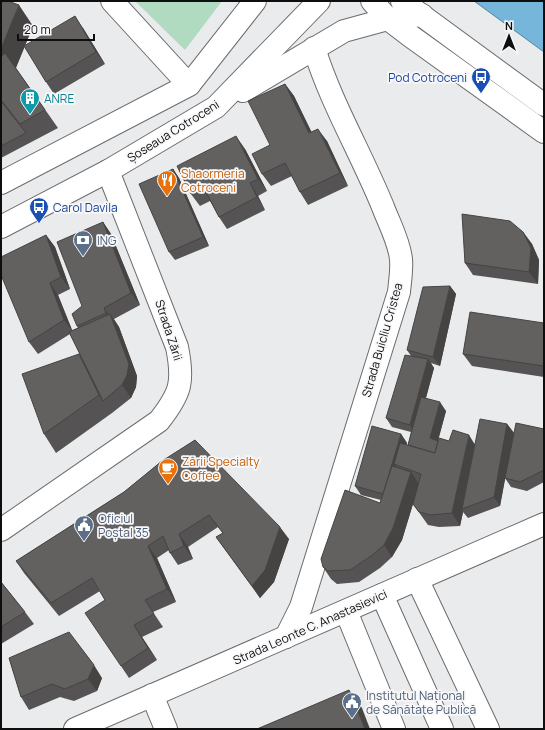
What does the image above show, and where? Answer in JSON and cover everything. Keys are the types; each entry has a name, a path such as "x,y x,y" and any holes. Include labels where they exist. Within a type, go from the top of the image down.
{"street":[{"path":"112,1 189,85"},
{"path":"1,183 189,85 255,1"},
{"name":"Șoseaua Cotroceni","path":"1,227 108,171 216,107 319,1"},
{"path":"372,1 388,19 544,132"},
{"path":"402,1 544,105"},
{"path":"216,107 344,31 388,19 422,15"},
{"name":"Strada Buicliu Cristea","path":"286,637 301,607 399,292 401,274 401,258 396,241 377,193 323,77 314,48"},
{"name":"Strada Zării","path":"1,530 159,420 173,403 179,389 182,371 177,347 108,171"},
{"name":"Strada Leonte C. Anastasievici","path":"76,729 544,524"},
{"path":"417,579 488,729"},
{"path":"382,595 442,729"},
{"path":"346,611 394,729"},
{"path":"152,695 166,729"}],"green space":[{"path":"135,1 222,1 185,50"}],"water":[{"path":"474,1 544,1 544,52"}],"building":[{"path":"1,1 8,1 19,5 1,49"},
{"path":"75,16 96,52 46,82 24,46"},
{"name":"ANRE","path":"5,53 45,110 20,124 1,100 1,57"},
{"path":"285,84 309,133 318,129 340,173 300,192 285,163 262,174 252,154 270,145 248,101"},
{"path":"1,101 26,133 1,146"},
{"path":"236,136 258,179 250,183 257,197 219,217 204,188 191,194 177,166"},
{"path":"173,169 203,237 169,252 139,184"},
{"path":"462,214 510,221 523,232 531,248 529,272 465,263"},
{"path":"103,222 131,293 104,308 106,313 77,326 72,314 82,306 57,242"},
{"path":"46,235 61,277 50,283 64,320 29,342 1,275 1,257"},
{"path":"450,286 433,357 407,350 423,287"},
{"path":"470,312 544,323 544,366 463,354"},
{"path":"110,314 129,364 127,375 122,385 103,401 69,332"},
{"path":"79,354 99,395 44,434 22,374"},
{"path":"405,355 428,359 410,425 386,418"},
{"path":"421,397 440,402 430,438 438,441 435,453 408,445"},
{"path":"480,419 507,424 494,497 462,509"},
{"path":"516,423 544,429 544,470 520,482 505,478"},
{"path":"372,426 401,434 383,494 355,486"},
{"path":"453,430 469,435 452,513 431,515 419,512 413,504 421,474 394,464 400,443 435,453 439,438 449,441"},
{"path":"195,440 280,527 265,570 252,586 216,537 223,533 209,515 179,534 184,546 170,553 163,536 148,546 167,589 145,600 154,614 134,625 148,648 121,666 85,613 105,600 92,578 51,603 16,561 124,492 162,461"},
{"path":"392,466 411,472 393,528 384,545 350,570 328,571 323,567 321,559 345,490 380,503"},
{"path":"1,582 25,612 1,627"},
{"path":"69,632 94,665 88,679 65,689 52,684 21,697 9,658"},
{"path":"349,690 365,729 257,729"}],"place":[{"name":"Pod Cotroceni","path":"481,94"},
{"name":"ANRE","path":"30,115"},
{"name":"Shaormeria Cotroceni","path":"167,197"},
{"name":"Carol Davila","path":"39,224"},
{"name":"ING","path":"83,257"},
{"name":"Zării Specialty Coffee","path":"168,485"},
{"name":"Oficiul Poștal 35","path":"84,542"},
{"name":"Institutul Național de Sănătate Publică","path":"352,719"}]}
